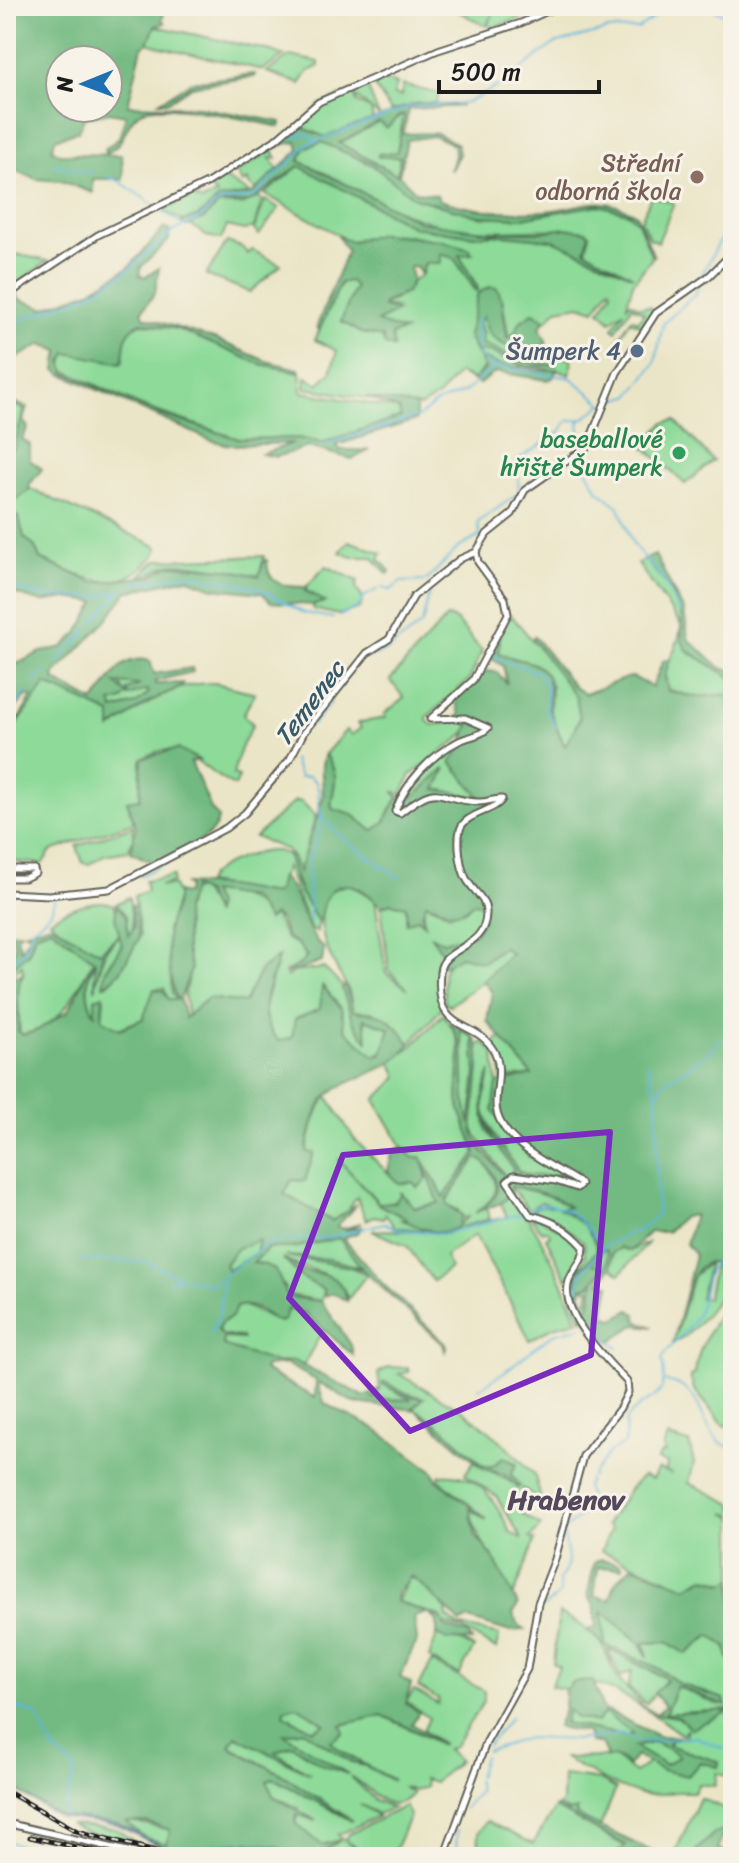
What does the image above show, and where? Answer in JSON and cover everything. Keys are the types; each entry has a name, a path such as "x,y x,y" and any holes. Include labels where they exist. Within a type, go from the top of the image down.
{"street":[{"path":"6,296 98,235 215,179 280,136 317,103 470,38 559,6"},
{"path":"6,893 57,895 109,889 226,828 251,806 290,759 309,725 365,656 389,639 411,600 460,559 476,552 487,534 514,513 525,490 584,450 617,373 656,313 721,267 733,252"},
{"path":"444,1857 486,1743 528,1666 538,1603 555,1559 583,1456 620,1408 628,1392 627,1382 597,1351 578,1321 568,1293 569,1282 583,1258 584,1247 569,1232 546,1217 530,1215 507,1181 514,1175 556,1181 577,1188 581,1184 530,1155 499,1119 496,1103 499,1068 495,1052 484,1040 452,1021 442,1001 440,973 443,962 476,939 486,917 484,901 464,873 460,830 465,823 502,799 478,802 449,794 431,794 419,798 400,813 395,811 412,780 426,764 458,741 487,730 486,725 465,718 434,721 430,717 473,680 508,611 505,599 478,562 476,552"},
{"path":"6,869 35,871 31,877 6,878"},
{"path":"6,1823 153,1857"}],"highlighted area":[{"path":"610,1132 591,1355 410,1431 289,1298 343,1155"}],"green space":[{"path":"6,6 167,6 162,19 165,23 155,26 148,43 142,47 128,105 198,107 281,122 280,127 210,113 153,108 136,115 118,144 106,153 105,149 119,138 126,115 124,44 44,44 44,124 81,124 78,131 55,139 52,149 60,154 122,155 123,179 93,179 93,193 61,181 36,179 6,166"},
{"path":"448,6 546,6 544,11 491,28 488,25 493,14 486,26"},
{"path":"155,26 284,56 263,70 161,47 148,43"},
{"path":"290,56 319,62 319,66 308,72 300,84 267,72"},
{"path":"255,74 255,77 191,86 167,102 159,102 191,82"},
{"path":"387,81 397,84 394,95 401,96 403,85 439,94 436,103 419,103 391,111 373,84"},
{"path":"367,86 379,116 354,95 357,102 371,110 373,119 325,137 299,126 321,104"},
{"path":"419,103 462,106 409,109 403,134 437,133 457,144 459,154 450,171 455,155 454,145 435,136 407,140 399,175 416,192 437,195 439,200 465,207 505,212 545,211 590,203 610,204 636,214 654,257 638,222 628,213 599,205 521,218 478,216 415,198 371,164 322,142 305,148 299,161 421,222 491,232 541,232 565,228 586,231 590,234 585,250 633,276 553,240 494,234 475,236 414,227 299,166 250,202 219,204 205,218 190,224 193,226 185,226 181,222 199,216 219,199 252,194 299,150 297,142 264,153 299,126 325,137","holes":["404,114 397,152 378,154 378,157 400,157 397,175 339,143 379,122 386,128"]},
{"path":"404,113 397,152 379,157 400,157 397,175 339,143 379,122 386,128"},
{"path":"314,142 322,142 371,164 415,198 478,216 521,218 599,205 628,213 638,222 652,258 633,283 626,307 630,302 639,307 650,306 654,311 643,326 630,321 632,318 638,321 644,313 632,306 616,331 613,328 624,311 611,321 600,311 612,292 610,288 595,310 580,305 557,309 546,321 514,332 509,339 502,299 478,293 468,336 478,355 477,351 485,351 525,366 541,364 525,362 482,344 479,317 483,317 496,340 523,350 542,349 572,359 570,375 492,363 486,365 473,380 458,373 440,395 420,407 305,388 306,377 318,384 331,372 337,351 315,340 342,281 351,281 355,287 341,321 361,333 380,336 385,345 394,347 391,335 404,331 378,325 377,319 396,308 383,306 407,292 407,285 422,274 425,263 441,260 440,253 454,258 475,290 478,288 459,255 472,253 443,243 397,234 351,242 265,194 299,166 310,169 414,227 475,236 494,234 554,240 586,251 590,234 569,230 470,230 422,220 299,161 305,148"},
{"path":"273,150 277,159 270,158 279,171 256,190 248,180 242,183 236,172"},
{"path":"225,178 251,194 219,199 199,216 184,221 166,213 165,209 192,196 202,201 217,195 209,187"},
{"path":"651,196 674,203 658,242 649,238 641,220"},
{"path":"259,197 262,200 254,227 244,230 227,226 221,239 206,236 190,224 205,218 219,204 241,205"},
{"path":"265,200 279,208 259,235 254,230"},
{"path":"165,227 169,230 169,240 141,267 139,275 145,277 159,268 155,293 142,311 144,317 217,340 266,361 299,369 300,372 260,364 177,329 141,322 127,335 122,363 67,353 62,362 66,373 162,415 239,439 298,438 322,443 401,417 399,409 366,397 416,406 416,420 337,445 340,450 370,450 352,459 308,447 276,457 262,454 293,443 229,445 210,440 62,374 56,370 59,351 42,344 6,364 6,299 17,293 19,299 44,308 90,291 129,267"},
{"path":"380,234 440,240 470,249 471,254 459,255 478,289 476,291 454,258 440,254 441,263 425,263 421,275 417,267 410,267 412,281 407,292 384,303 383,307 398,311 377,322 404,331 392,334 393,348 385,345 383,337 361,333 341,321 355,287 350,281 340,283 319,331 317,326 347,251 338,236 351,242"},
{"path":"227,242 242,247 248,254 252,250 281,265 250,292 206,275"},
{"path":"6,252 48,261 6,292"},
{"path":"490,287 497,288 502,299 507,338 513,336 521,321 533,313 545,319 540,328 547,343 526,350 510,347 491,335 483,317 478,325 483,334 482,344 525,362 557,365 528,367 491,352 477,351 478,355 468,336 478,293"},
{"path":"139,323 177,329 260,364 300,372 302,392 398,409 401,417 322,443 298,438 239,439 141,406 62,369 66,353 124,359 125,338"},
{"path":"478,356 517,369 557,369 553,378 547,380 496,372 479,384 463,375 473,380 485,369"},
{"path":"6,400 27,407 23,421 28,427 22,439 30,445 30,460 42,469 29,485 30,489 7,508 6,458 15,446 24,409 6,403"},
{"path":"6,403 24,409 15,446 6,458"},
{"name":"baseballové hřiště Šumperk","path":"675,420 713,461 685,484 643,446 664,423"},
{"path":"30,489 158,547 156,554 131,575 105,581 79,576 40,559 35,547 24,537 17,516 6,513 6,508"},
{"path":"6,513 19,518 24,537 35,547 40,559 94,583 151,576 170,565 227,569 259,576 264,560 267,560 270,575 278,583 306,587 305,591 325,602 313,605 271,602 262,593 213,588 187,578 127,592 105,622 55,674 54,680 94,702 123,665 140,659 150,661 154,674 192,668 193,672 155,681 155,684 183,683 182,686 148,702 111,729 111,714 46,684 6,740 32,697 26,696 6,720 6,659 17,664 41,652 63,647 78,633 96,602 66,598 42,602 6,591","holes":["115,683 140,685 127,690 128,696 147,690 149,693 136,704 114,710 111,703 123,700 127,694"]},
{"path":"349,541 382,553 379,559 390,571 388,574 372,557 352,557 340,552"},
{"path":"655,555 684,611 688,639 721,668 733,671 733,679 687,650 682,641 681,615 671,590 645,559"},
{"path":"264,556 259,576 177,564 139,577 157,560"},
{"path":"645,559 671,590 681,615 682,641 692,654 733,679 733,694 694,697 666,689 666,672 681,625 638,564"},
{"path":"326,566 358,581 356,588 363,599 360,608 339,615 313,609 313,605 325,602 304,589"},
{"path":"511,615 574,690 580,717 565,747 550,711 551,687 548,679 529,663 499,653 500,633"},
{"path":"447,617 456,620 482,651 470,679 427,717 427,721 433,725 462,720 469,726 464,735 411,775 402,795 393,791 398,797 384,823 373,831 353,815 332,809 335,777 325,754 346,730 351,735 361,728 358,723 385,718 384,714 404,698 390,680"},
{"path":"500,633 499,653 534,664 546,674 549,708 565,746 580,719 576,697 532,639 534,636 574,687 585,694 633,677 652,687 663,661 669,660 665,676 668,691 694,697 733,694 733,1256 721,1264 708,1262 699,1268 693,1276 676,1331 695,1255 686,1244 694,1215 683,1217 667,1232 650,1232 630,1251 620,1248 611,1254 611,1267 601,1282 610,1285 604,1314 614,1319 630,1310 636,1314 637,1321 653,1327 635,1325 611,1341 597,1335 585,1318 581,1319 577,1275 572,1280 599,1248 583,1223 559,1208 569,1207 563,1203 542,1193 511,1186 511,1194 501,1203 480,1210 495,1196 496,1185 489,1168 476,1158 447,1200 447,1205 462,1215 458,1227 444,1232 430,1231 402,1220 407,1219 380,1205 338,1159 379,1203 395,1202 401,1193 415,1208 439,1203 423,1163 427,1179 418,1188 413,1182 399,1184 388,1171 392,1154 402,1146 413,1158 421,1157 444,1197 476,1153 459,1104 459,1043 450,1023 470,1033 472,1035 477,1043 479,1067 473,1130 482,1149 505,1177 514,1170 485,1118 518,1170 527,1175 556,1177 560,1170 528,1156 493,1111 497,1083 532,1075 487,1021 492,992 483,981 511,953 503,947 483,962 460,956 444,966 439,964 445,956 430,935 443,942 475,933 483,920 482,904 473,903 461,911 451,912 426,903 422,915 425,924 418,918 407,923 406,906 390,903 381,907 360,889 341,886 327,897 319,923 301,894 289,860 291,855 299,873 322,799 325,754 335,778 332,809 353,815 373,831 384,823 398,797 405,799 400,809 446,768 436,789 481,798 451,762 462,747 469,724 456,720 460,714 455,699 486,671 497,672 507,684 503,666 491,658 489,652","holes":["460,1029 473,1037 476,1073 470,1124 465,1101","603,1249 607,1251 607,1265 598,1275 604,1267 593,1264","594,1280 592,1298 585,1313 581,1288"]},
{"path":"116,682 140,685 129,696 147,690 149,693 136,704 114,710 110,706 112,702 123,700 122,686"},
{"path":"215,683 255,693 243,715 253,724 237,761 233,775 239,777 235,786 180,752 155,752 141,760 140,799 127,801 134,822 51,851 42,864 6,861 6,740 46,684 111,714 111,729 147,704 173,691 186,686"},
{"path":"461,743 462,747 451,762 481,798 436,789 444,773 399,809 417,778"},
{"path":"178,749 199,760 191,762 211,809 218,817 211,833 202,840 153,863 131,852 136,827 127,801 140,799 142,758"},
{"path":"295,801 302,802 316,816 298,874 287,850 255,837"},
{"path":"133,826 133,840 128,851 104,855 89,864 83,863 77,846"},
{"path":"276,851 287,854 295,882 318,922 317,932 311,930 286,867 276,894 206,883 217,870 236,860"},
{"path":"173,876 173,882 160,886 173,885 178,897 167,930 172,993 177,999 168,999 164,988 155,989 143,1019 118,1029 102,1019 104,998 96,1000 95,1014 88,996 89,976 95,964 95,989 106,948 100,952 71,938 50,920 81,905 100,902 114,905 129,897 133,932 128,936 126,916 115,907 123,942 105,972 103,986 106,986 120,972 140,935 134,896 147,891 145,881"},
{"path":"281,877 293,893 312,935 324,948 322,962 285,974 307,956 298,944 287,938 280,920 274,915 268,920 251,898 210,892 216,905 214,913 206,894 193,887 185,909 186,950 191,969 180,999 185,1018 208,998 244,1003 261,970 278,957 265,1000 265,1011 266,1021 279,1041 292,1038 295,1019 320,1009 322,986 341,1008 345,1030 374,1056 382,1054 390,1028 364,1019 368,1042 353,1022 342,989 345,984 353,1011 379,1015 403,1034 410,1044 401,1055 378,1070 342,1086 323,1101 315,1117 307,1148 307,1152 314,1153 305,1181 292,1180 284,1194 332,1221 357,1204 337,1226 344,1229 361,1223 346,1230 361,1227 359,1232 343,1238 383,1284 447,1345 445,1351 443,1344 362,1269 286,1256 328,1259 361,1267 339,1238 293,1248 268,1248 253,1263 275,1270 289,1297 321,1301 351,1345 353,1355 305,1313 288,1309 283,1321 276,1321 262,1311 247,1306 236,1307 232,1317 222,1322 218,1329 221,1335 244,1339 223,1338 223,1346 277,1363 294,1361 365,1397 381,1388 372,1399 412,1400 382,1384 385,1382 410,1396 424,1398 413,1407 445,1430 484,1466 493,1466 503,1457 516,1464 511,1475 520,1486 518,1488 503,1474 484,1469 416,1410 354,1403 320,1383 318,1385 325,1404 374,1428 433,1471 437,1480 483,1516 486,1520 470,1509 476,1536 493,1557 518,1605 513,1614 524,1630 507,1631 469,1619 461,1623 411,1576 397,1594 396,1601 427,1613 414,1617 417,1640 400,1677 411,1684 406,1704 419,1712 412,1724 443,1744 382,1715 341,1725 344,1732 331,1741 350,1756 393,1780 353,1763 303,1730 284,1734 348,1774 323,1765 292,1745 276,1752 303,1770 236,1736 230,1746 234,1750 278,1772 352,1821 273,1778 267,1781 273,1796 317,1821 296,1814 295,1823 322,1845 341,1840 327,1849 343,1857 296,1857 278,1847 245,1842 187,1849 162,1846 147,1839 167,1844 170,1830 146,1822 126,1822 144,1837 118,1824 59,1816 6,1784 7,980 23,973 19,986 18,1031 23,1035 36,1031 68,1011 94,960 51,928 35,934 29,952 6,973 6,949 9,954 15,948 11,933 21,932 17,937 21,950 30,934 23,932 51,924 100,952 119,934 102,955 95,990 95,962 88,988 89,1002 95,1014 95,998 103,995 102,1019 120,1029 143,1019 154,989 164,991 168,999 179,1000 171,977 167,934 177,892 186,894 188,886 184,884 228,886 272,894 277,892","holes":["259,1240 256,1253 228,1270 225,1264 237,1248","286,1364 316,1380 315,1398 264,1370 266,1366","297,1706 325,1724 313,1730 284,1715 285,1709"]},
{"path":"349,884 375,900 386,973 408,989 389,971 381,907 390,903 406,906 406,923 418,918 423,922 425,903 450,914 473,903 482,903 485,909 475,933 443,942 430,935 445,956 438,969 441,1009 410,1044 387,1019 372,1012 353,1011 348,990 328,951 322,927 325,902 331,890"},
{"path":"199,888 213,908 215,904 210,892 236,895 251,901 268,920 274,915 286,939 298,944 306,956 303,962 285,972 287,977 294,972 324,968 341,985 353,1022 368,1041 364,1019 390,1027 384,1051 374,1056 345,1030 341,1008 323,986 320,1009 297,1023 292,1038 279,1041 266,1021 265,1011 278,958 261,970 244,1003 210,998 188,1017 184,994 191,969 186,951 185,909 191,892"},
{"path":"117,905 126,916 128,936 134,927 131,906 135,905 139,938 120,972 103,986 105,972 122,946 115,917"},
{"path":"54,929 94,960 57,1017 35,1031 20,1035 17,984 23,975 22,965 7,980 6,1016 6,973 29,952 35,934"},
{"path":"503,947 511,954 489,977 450,1005 445,1003 443,973 449,961 460,956 480,960"},
{"path":"443,1014 457,1038 460,1058 459,1105 476,1153 444,1197 421,1157 413,1158 401,1145 375,1100 398,1077 391,1061 412,1046"},
{"path":"459,1029 473,1037 476,1073 471,1124 464,1099 463,1047"},
{"path":"497,1039 504,1039 532,1075 501,1079 501,1065 494,1044"},
{"path":"483,1042 494,1053 497,1083 536,1161 560,1170 556,1177 544,1177 529,1175 518,1169 498,1143 483,1106 486,1129 515,1169 506,1177 471,1124 479,1063 477,1047"},
{"path":"328,1097 355,1140 399,1184 413,1182 423,1163 440,1203 415,1208 400,1193 400,1200 379,1204 430,1232 447,1234 468,1217 462,1218 458,1210 447,1205 447,1200 476,1158 483,1159 493,1176 496,1189 490,1200 475,1213 486,1208 490,1219 460,1227 507,1217 501,1203 511,1194 549,1254 577,1321 553,1327 530,1340 475,1235 445,1256 450,1268 433,1281 406,1245 372,1231 423,1230 395,1227 385,1214 384,1218 374,1216 366,1220 357,1197 345,1214 332,1221 284,1194 292,1180 305,1181 313,1154 307,1152 316,1114"},
{"path":"510,1186 548,1196 569,1207 564,1210 589,1229 598,1251 576,1272 585,1256 584,1242 550,1216 530,1212 540,1206 553,1206 541,1202 529,1210"},
{"path":"538,1217 571,1235 582,1247 567,1280 546,1238 550,1235 547,1230 542,1232 532,1218"},
{"path":"339,1238 361,1267 310,1258 342,1264 367,1274 348,1299 344,1289 330,1277 283,1259 301,1277 324,1290 321,1301 285,1294 285,1287 260,1263 253,1263 268,1248 293,1248"},
{"path":"254,1240 261,1241 256,1253 228,1270 225,1265 237,1248"},
{"path":"649,1242 620,1274 611,1267 613,1252 622,1248 630,1251"},
{"path":"603,1249 607,1251 607,1265 594,1279 589,1307 581,1319 573,1302 572,1285 577,1274 584,1314 582,1299 587,1300 590,1289 581,1288 590,1284 603,1267 593,1264"},
{"path":"733,1256 732,1275 722,1293 689,1333 673,1343 693,1276 709,1263 700,1298 707,1298 715,1262 721,1264"},
{"path":"282,1258 302,1270 337,1281 347,1301 333,1293 325,1296 324,1290 301,1277"},
{"path":"733,1289 733,1423 724,1426 694,1389 690,1376 695,1374 704,1341"},
{"path":"242,1305 280,1322 288,1309 305,1313 324,1328 303,1366 226,1350 222,1338 243,1337 221,1335 218,1329 223,1321 232,1317 236,1307"},
{"path":"389,1367 408,1368 409,1372 399,1374 464,1411 501,1441 535,1475 541,1500 522,1488 526,1495 522,1514 541,1526 530,1538 535,1540 514,1595 511,1596 482,1542 470,1509 487,1519 439,1479 440,1475 454,1475 476,1483 499,1509 510,1532 522,1539 496,1496 465,1474 474,1461 518,1488 511,1475 517,1464 506,1458 493,1466 484,1466 413,1407 424,1398 400,1391 412,1400 371,1399 380,1388 378,1373"},
{"path":"668,1437 689,1443 694,1463 689,1483 733,1504 733,1515 725,1513 733,1517 733,1578 728,1583 704,1577 686,1587 601,1551 611,1529 606,1525 630,1488 643,1476 652,1479 658,1469 672,1474 665,1471 668,1464 657,1460 661,1453 665,1453 663,1447"},
{"path":"601,1559 621,1564 622,1568 598,1567 594,1596 610,1600 615,1583 632,1566 686,1587 704,1578 724,1584 733,1578 733,1656 728,1658 726,1647 710,1635 686,1654 667,1642 644,1643 648,1657 642,1645 602,1611 605,1645 656,1667 680,1684 724,1699 726,1706 677,1686 665,1714 729,1710 692,1729 678,1717 657,1714 665,1706 654,1693 667,1680 662,1676 608,1649 612,1667 601,1642 587,1631 596,1626 594,1606 588,1595 594,1563"},
{"path":"409,1578 415,1579 446,1608 447,1617 459,1626 499,1635 496,1649 462,1629 441,1623 440,1616 397,1602"},
{"path":"602,1611 642,1645 647,1656 644,1643 667,1642 688,1653 711,1635 726,1647 729,1658 733,1656 733,1763 729,1761 733,1764 733,1779 717,1773 715,1786 698,1784 694,1793 648,1795 611,1783 564,1758 614,1757 635,1773 649,1762 662,1770 688,1776 700,1762 718,1767 719,1762 670,1747 669,1741 685,1737 687,1728 682,1735 614,1691 584,1682 571,1683 568,1690 551,1686 559,1667 553,1664 559,1613 577,1622 601,1642 618,1679 644,1707 657,1714 678,1717 692,1729 710,1717 727,1713 728,1710 665,1714 676,1686 720,1706 724,1699 680,1684 656,1667 605,1645"},
{"path":"431,1615 441,1617 445,1627 468,1634 472,1641 447,1640 437,1634 437,1621"},
{"path":"437,1635 474,1648 459,1675 429,1658"},
{"path":"608,1649 667,1679 646,1704 628,1687 632,1671 620,1677"},
{"path":"432,1662 484,1691 484,1701 454,1747 447,1749 459,1761 434,1782 424,1779 426,1787 414,1791 403,1787 412,1794 403,1801 387,1803 350,1776 375,1800 393,1808 378,1814 360,1804 378,1816 338,1835 364,1857 333,1854 328,1847 340,1840 322,1845 295,1824 299,1808 273,1796 266,1780 273,1778 352,1820 278,1772 230,1747 236,1736 310,1774 276,1752 292,1745 323,1765 348,1774 283,1734 303,1730 352,1763 366,1766 393,1781 333,1746 331,1741 343,1733 341,1725 382,1715 442,1745 423,1731 429,1718 406,1702 414,1690 438,1704 439,1700 418,1687"},
{"path":"593,1681 603,1709 658,1736 680,1737 669,1741 668,1745 719,1762 718,1767 700,1762 688,1776 662,1770 636,1756 628,1766 619,1758 607,1757 601,1743 590,1743 587,1732 557,1727 564,1710 565,1689 574,1682","holes":["568,1710 576,1718 597,1722 605,1713 633,1734 627,1736 564,1723","655,1742 677,1754 679,1756 665,1765 634,1747"]},
{"path":"297,1706 326,1724 313,1730 284,1715 285,1709"},
{"path":"568,1710 605,1713 634,1733 627,1736 564,1723"},
{"path":"655,1742 680,1756 665,1765 634,1747"},
{"path":"563,1775 600,1780 616,1789 600,1827 558,1806 562,1803"},
{"path":"700,1798 733,1812 733,1828 713,1834 690,1857 673,1857"},
{"path":"405,1806 410,1815 392,1857 369,1857 346,1840 349,1834"},
{"path":"558,1806 568,1812 577,1810 576,1815 583,1819 664,1857 637,1851 613,1857 626,1845 555,1808"},
{"path":"555,1808 627,1847 613,1857 480,1854 478,1833 487,1821 533,1844"},
{"path":"125,1822 171,1830 167,1844 145,1838"},
{"path":"69,1824 116,1829 138,1844 85,1832"},
{"path":"733,1828 722,1837 718,1849 733,1853 733,1857 690,1857 713,1834"}],"water":[{"path":"6,1784 59,1816 118,1824 162,1846 187,1849 245,1842 278,1847 296,1857 233,1844 187,1851 161,1847 117,1825 60,1817"}],"waterway":[{"path":"6,330 17,321 84,297 122,275 172,232 199,219 217,203 254,197 308,144 409,107 467,103 500,85 554,44 608,30 638,29 670,6"},
{"path":"706,6 733,18"},
{"path":"275,143 306,133 316,141"},
{"path":"54,165 92,173"},
{"path":"106,176 119,181 181,224"},
{"name":"Temenec","path":"700,278 733,216"},
{"name":"Temenec","path":"609,402 631,395 655,363 663,324 696,293 698,285"},
{"path":"479,318 477,347 482,358 495,366"},
{"path":"328,444 420,416 436,403 465,392 495,366 571,378 603,404"},
{"name":"Temenec","path":"382,588 391,590 401,582 426,581 458,548 480,536 478,522 519,493 517,460 558,434 568,421 583,419 603,404"},
{"path":"582,447 579,422 583,419"},
{"path":"579,457 598,490 619,507 633,544 664,581 680,613"},
{"path":"134,583 191,574 258,588 304,613 333,618"},
{"name":"Temenec","path":"364,659 388,650 422,624 431,586"},
{"path":"11,588 50,597 96,597 119,591"},
{"path":"339,616 359,607 364,597 378,589"},
{"path":"93,622 120,591"},
{"path":"73,647 87,630"},
{"path":"492,650 498,659 539,673 547,687 546,709 556,727"},
{"path":"55,663 68,651"},
{"path":"34,682 44,672"},
{"path":"11,715 25,693"},
{"name":"Temenec","path":"312,725 331,702"},
{"path":"293,759 300,777 309,776 316,782 321,814 326,822 357,849 400,878"},
{"path":"310,921 308,862 320,831 321,813"},
{"name":"Temenec","path":"203,845 225,831"},
{"name":"Temenec","path":"139,876 187,853"},
{"path":"6,967 25,950 32,929 51,912 55,897"},
{"path":"602,1249 645,1226 657,1215 657,1095 663,1083 703,1058 721,1038"},
{"path":"647,1063 656,1092"},
{"path":"529,1210 552,1205 562,1208 581,1221 596,1239 602,1249 582,1272 578,1292 590,1327 618,1347"},
{"path":"81,1260 147,1262 181,1278 212,1284 267,1244 283,1240 327,1238 384,1223 398,1229 443,1234 524,1213"},
{"path":"626,1420 660,1391 664,1373 662,1358 695,1318 713,1264 733,1248"},
{"path":"169,1282 179,1278"},
{"path":"211,1332 219,1316 223,1280"},
{"path":"504,1372 553,1334 581,1327"},
{"path":"479,1389 504,1372"},
{"path":"665,1381 690,1393 713,1435 733,1448"},
{"path":"591,1477 609,1453 625,1443 626,1422"},
{"path":"566,1529 586,1511 590,1497 586,1488 589,1479"},
{"path":"560,1593 559,1579 568,1563 564,1535"},
{"path":"541,1609 559,1595"},
{"path":"6,1703 37,1715 54,1751 74,1767 63,1816"},
{"path":"487,1746 511,1717"},
{"path":"486,1751 528,1738 576,1740 620,1734 640,1742 696,1737 724,1749"},
{"path":"478,1777 484,1756"},
{"path":"464,1809 479,1791 477,1781"},
{"path":"6,1826 28,1831"},
{"path":"456,1857 457,1830"},
{"path":"6,1841 55,1857"},
{"path":"219,1857 261,1849"}],"railway":[{"path":"6,1791 77,1831 179,1857"},
{"path":"30,1837 118,1856 148,1853"}],"place":[{"name":"Střední odborná škola","path":"697,177"},
{"name":"Šumperk 4","path":"637,351"},
{"name":"baseballové hřiště Šumperk","path":"679,453"}],"district":[{"name":"Hrabenov","path":"566,1499"}]}
